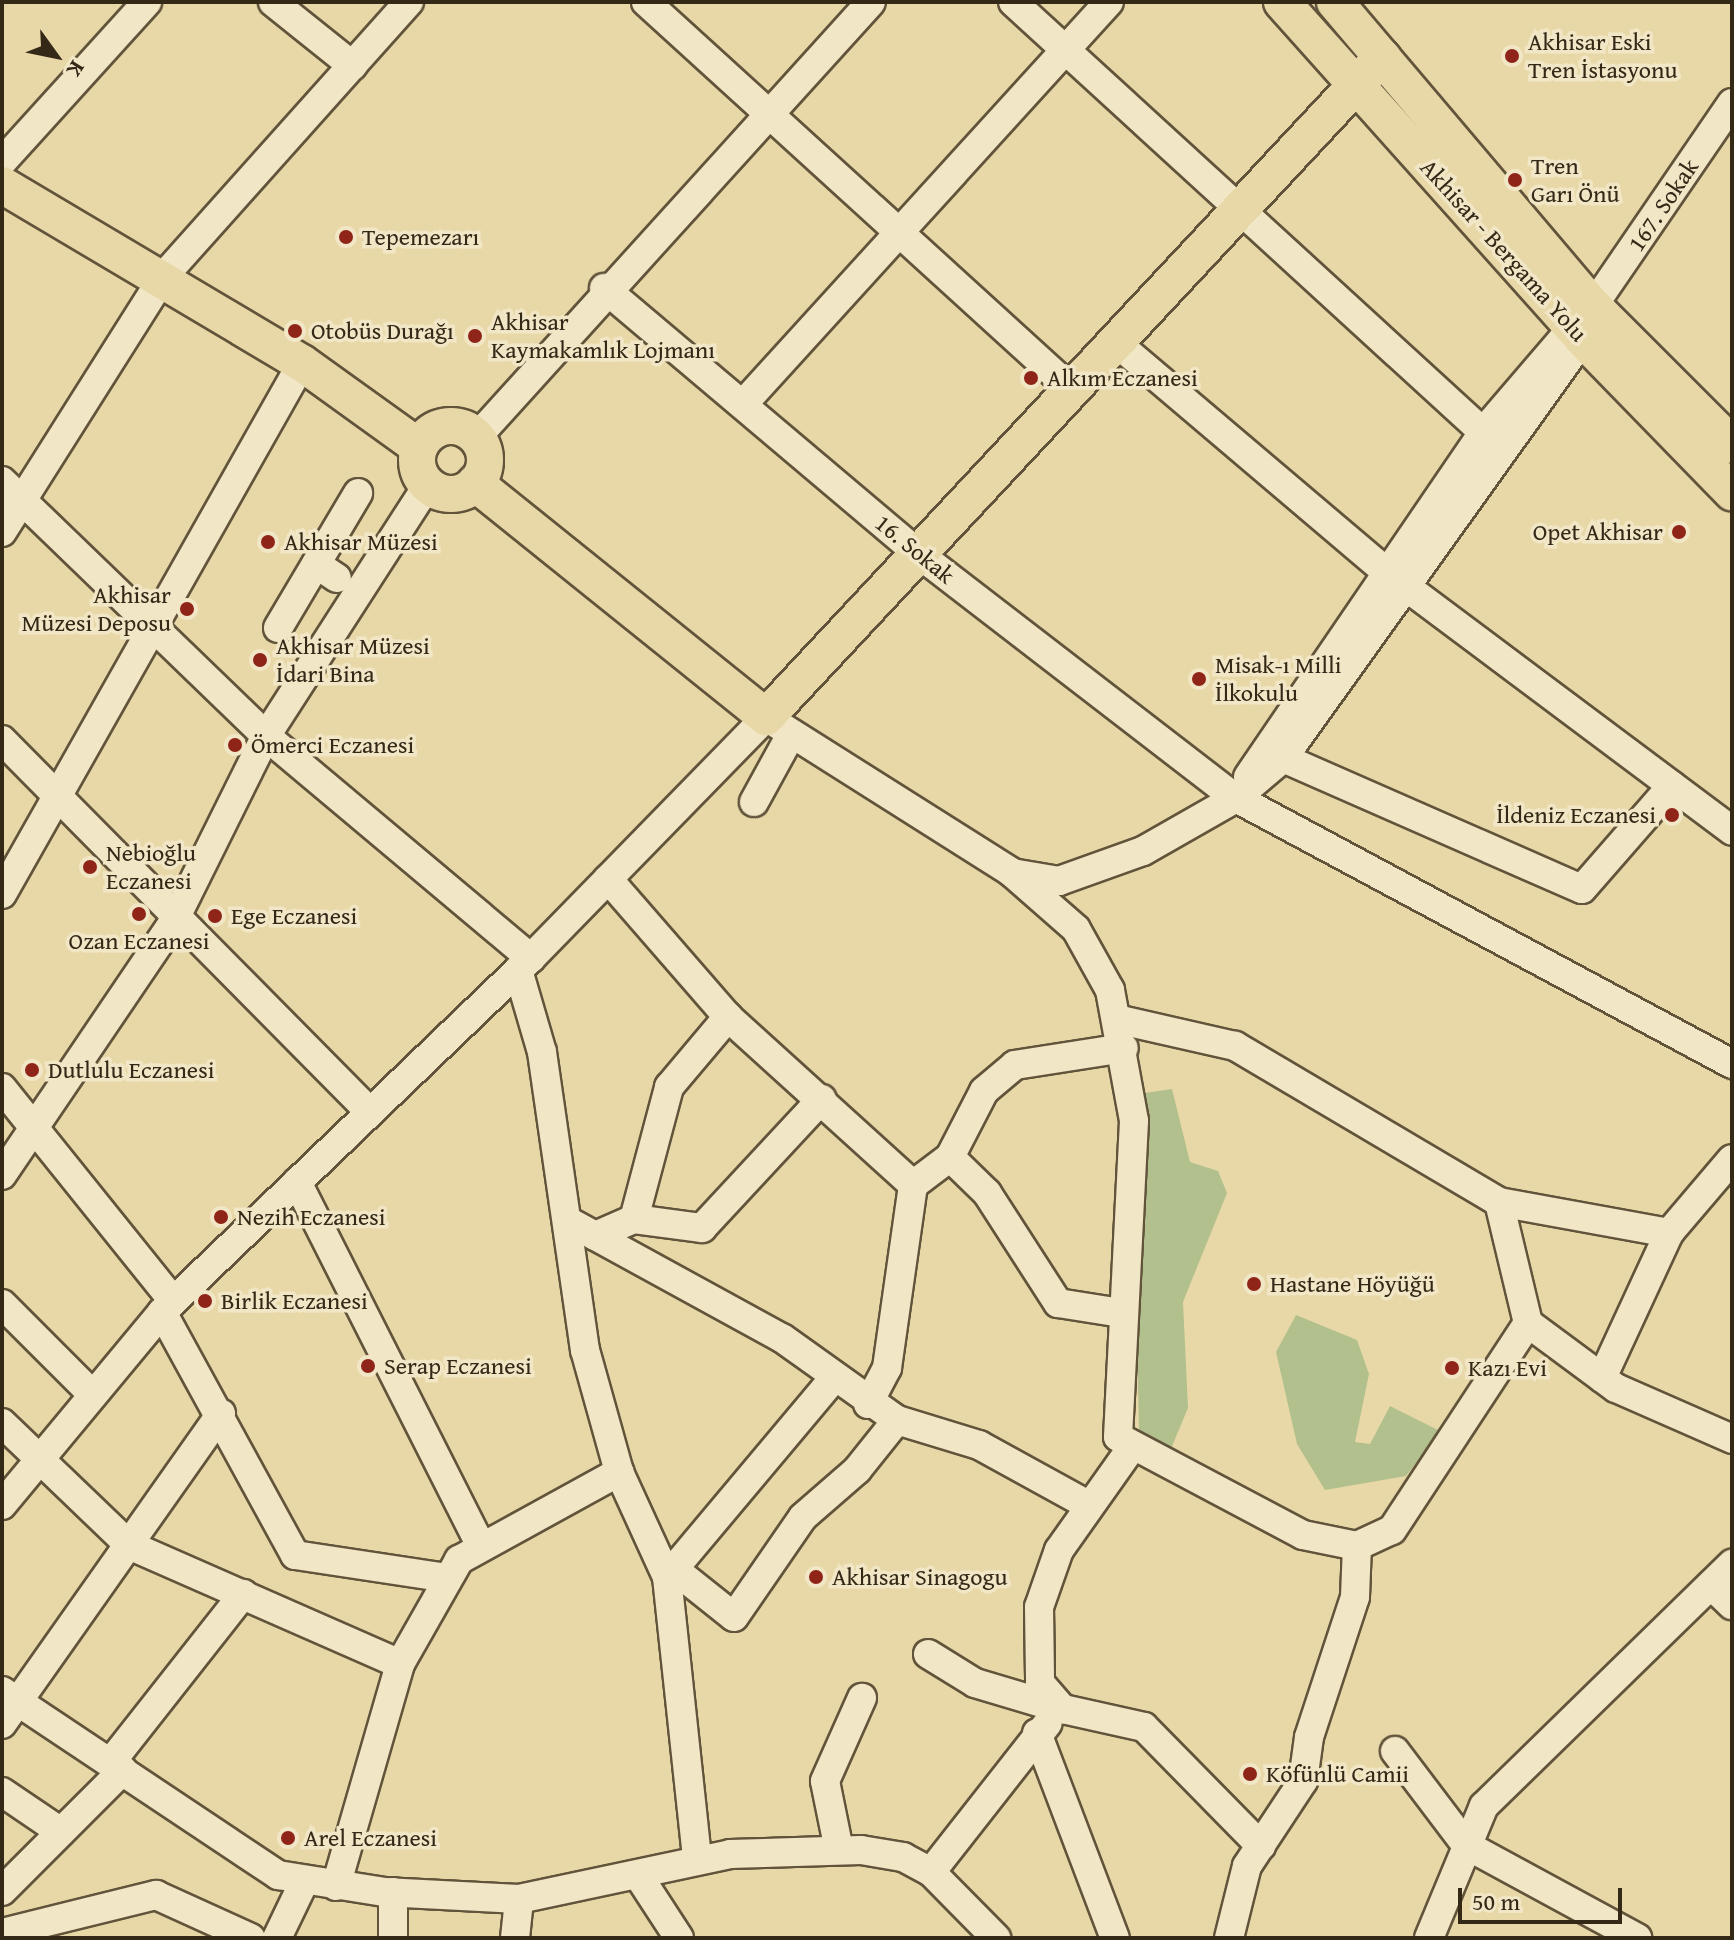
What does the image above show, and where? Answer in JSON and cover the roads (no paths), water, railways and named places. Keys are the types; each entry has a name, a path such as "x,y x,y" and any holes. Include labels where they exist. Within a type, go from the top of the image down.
{"main road":[{"name":"Akhisar - Bergama Yolu","path":"1282,2 1582,323 1732,492"},
{"name":"Akhisar - Bergama Yolu","path":"1335,2 1382,57 1582,323 1732,445"},
{"path":"475,483 778,728 916,552 1353,81 1382,57"},
{"path":"2,185 163,277 302,363 419,447"},
{"path":"448,426 476,438 484,466 475,483 457,493 428,485 418,468 419,447 448,426"}],"street":[{"path":"2,162 147,2"},
{"path":"273,2 353,66"},
{"path":"2,532 14,489 163,277 409,2"},
{"path":"646,2 1069,387"},
{"path":"476,438 604,288 871,2"},
{"path":"1013,2 1483,432"},
{"path":"744,403 1109,2"},
{"name":"167. Sokak","path":"1582,323 1732,103"},
{"name":"16. Sokak","path":"604,288 744,403 916,552 1236,798 1732,1064"},
{"path":"1011,872 1059,881 1143,851 1236,798 1283,758 1483,432 1582,323"},
{"path":"1236,798 1582,323"},
{"path":"1113,340 1394,578 1732,831"},
{"path":"2,894 60,801 153,620 302,363"},
{"path":"2,1175 32,1126 174,921 266,736 428,485"},
{"path":"14,489 153,620 266,736 524,964 542,1052 585,1350 619,1472 671,1573 697,1860"},
{"path":"278,628 327,571 358,493"},
{"path":"754,802 778,728"},
{"path":"778,728 1011,872 1076,929 1121,1020 1134,1121 1121,1313 1118,1437 1303,1535 1357,1546 1392,1530 1528,1323"},
{"path":"2,1505 91,1393 168,1306 524,964 608,879 778,728"},
{"path":"2,740 174,921 370,1112"},
{"path":"1283,758 1582,889 1672,786"},
{"path":"608,879 728,1017 822,1099 913,1185"},
{"path":"634,1219 669,1087 728,1017"},
{"path":"1121,1020 1235,1046 1499,1202 1669,1233"},
{"path":"868,1404 887,1368 913,1185 950,1157 984,1091 1015,1065 1124,1048"},
{"path":"2,1088 168,1306 295,1555 447,1578"},
{"path":"595,1236 634,1219 702,1228 822,1099"},
{"path":"950,1157 987,1193 1058,1303 1121,1313"},
{"path":"1602,1378 1669,1233 1732,1159"},
{"path":"297,1182 481,1546"},
{"path":"1499,1202 1528,1323 1602,1378 1732,1439"},
{"path":"568,1221 782,1338 868,1404 897,1420 979,1445 1088,1505"},
{"path":"2,1304 91,1393"},
{"path":"671,1573 835,1377"},
{"path":"2,1724 10,1695 129,1545 221,1413"},
{"path":"671,1573 734,1617 803,1517 857,1470 897,1420"},
{"path":"2,1423 129,1545 400,1664"},
{"path":"1063,1709 1040,1683 1039,1607 1059,1550 1132,1447"},
{"path":"336,1886 400,1664 447,1578 481,1546 619,1472"},
{"path":"1229,1938 1247,1866 1303,1781 1309,1737 1355,1597 1357,1546"},
{"path":"1429,1938 1484,1806 1732,1564"},
{"path":"1711,1585 1732,1605"},
{"path":"4,1886 61,1832 117,1766 243,1594"},
{"path":"928,1654 975,1683 1063,1709 1144,1727 1261,1846"},
{"path":"10,1695 278,1875 304,1882 393,1892 519,1899 697,1860 839,1850 903,1857 931,1872 996,1938"},
{"path":"839,1850 825,1781 862,1698"},
{"path":"931,1872 1037,1733 1063,1709"},
{"path":"1037,1733 1115,1938"},
{"path":"1395,1751 1466,1845 1637,1938"},
{"path":"2,1792 61,1832"},
{"path":"638,1875 679,1938"},
{"path":"277,1938 304,1882"},
{"path":"393,1892 393,1938"},
{"path":"2,1933 156,1895 251,1938"},
{"path":"515,1938 519,1899"}],"place":[{"name":"Akhisar Eski Tren İstasyonu","path":"1512,56"},
{"name":"Tren Garı Önü","path":"1515,180"},
{"name":"Tepemezarı","path":"346,237"},
{"name":"Otobüs Durağı","path":"295,331"},
{"name":"Akhisar Kaymakamlık Lojmanı","path":"475,336"},
{"name":"Alkım Eczanesi","path":"1031,378"},
{"name":"Opet Akhisar","path":"1679,532"},
{"name":"Akhisar Müzesi","path":"268,542"},
{"name":"Akhisar Müzesi Deposu","path":"187,609"},
{"name":"Akhisar Müzesi İdari Bina","path":"260,660"},
{"name":"Misak-ı Milli İlkokulu","path":"1199,679"},
{"name":"Ömerci Eczanesi","path":"235,745"},
{"name":"İldeniz Eczanesi","path":"1672,815"},
{"name":"Nebioğlu Eczanesi","path":"90,867"},
{"name":"Ozan Eczanesi","path":"139,914"},
{"name":"Ege Eczanesi","path":"215,916"},
{"name":"Dutlulu Eczanesi","path":"32,1070"},
{"name":"Nezih Eczanesi","path":"221,1217"},
{"name":"Hastane Höyüğü","path":"1254,1284"},
{"name":"Birlik Eczanesi","path":"205,1301"},
{"name":"Serap Eczanesi","path":"368,1366"},
{"name":"Kazı Evi","path":"1452,1368"},
{"name":"Akhisar Sinagogu","path":"816,1577"},
{"name":"Köfünlü Camii","path":"1250,1774"},
{"name":"Arel Eczanesi","path":"288,1838"}]}
